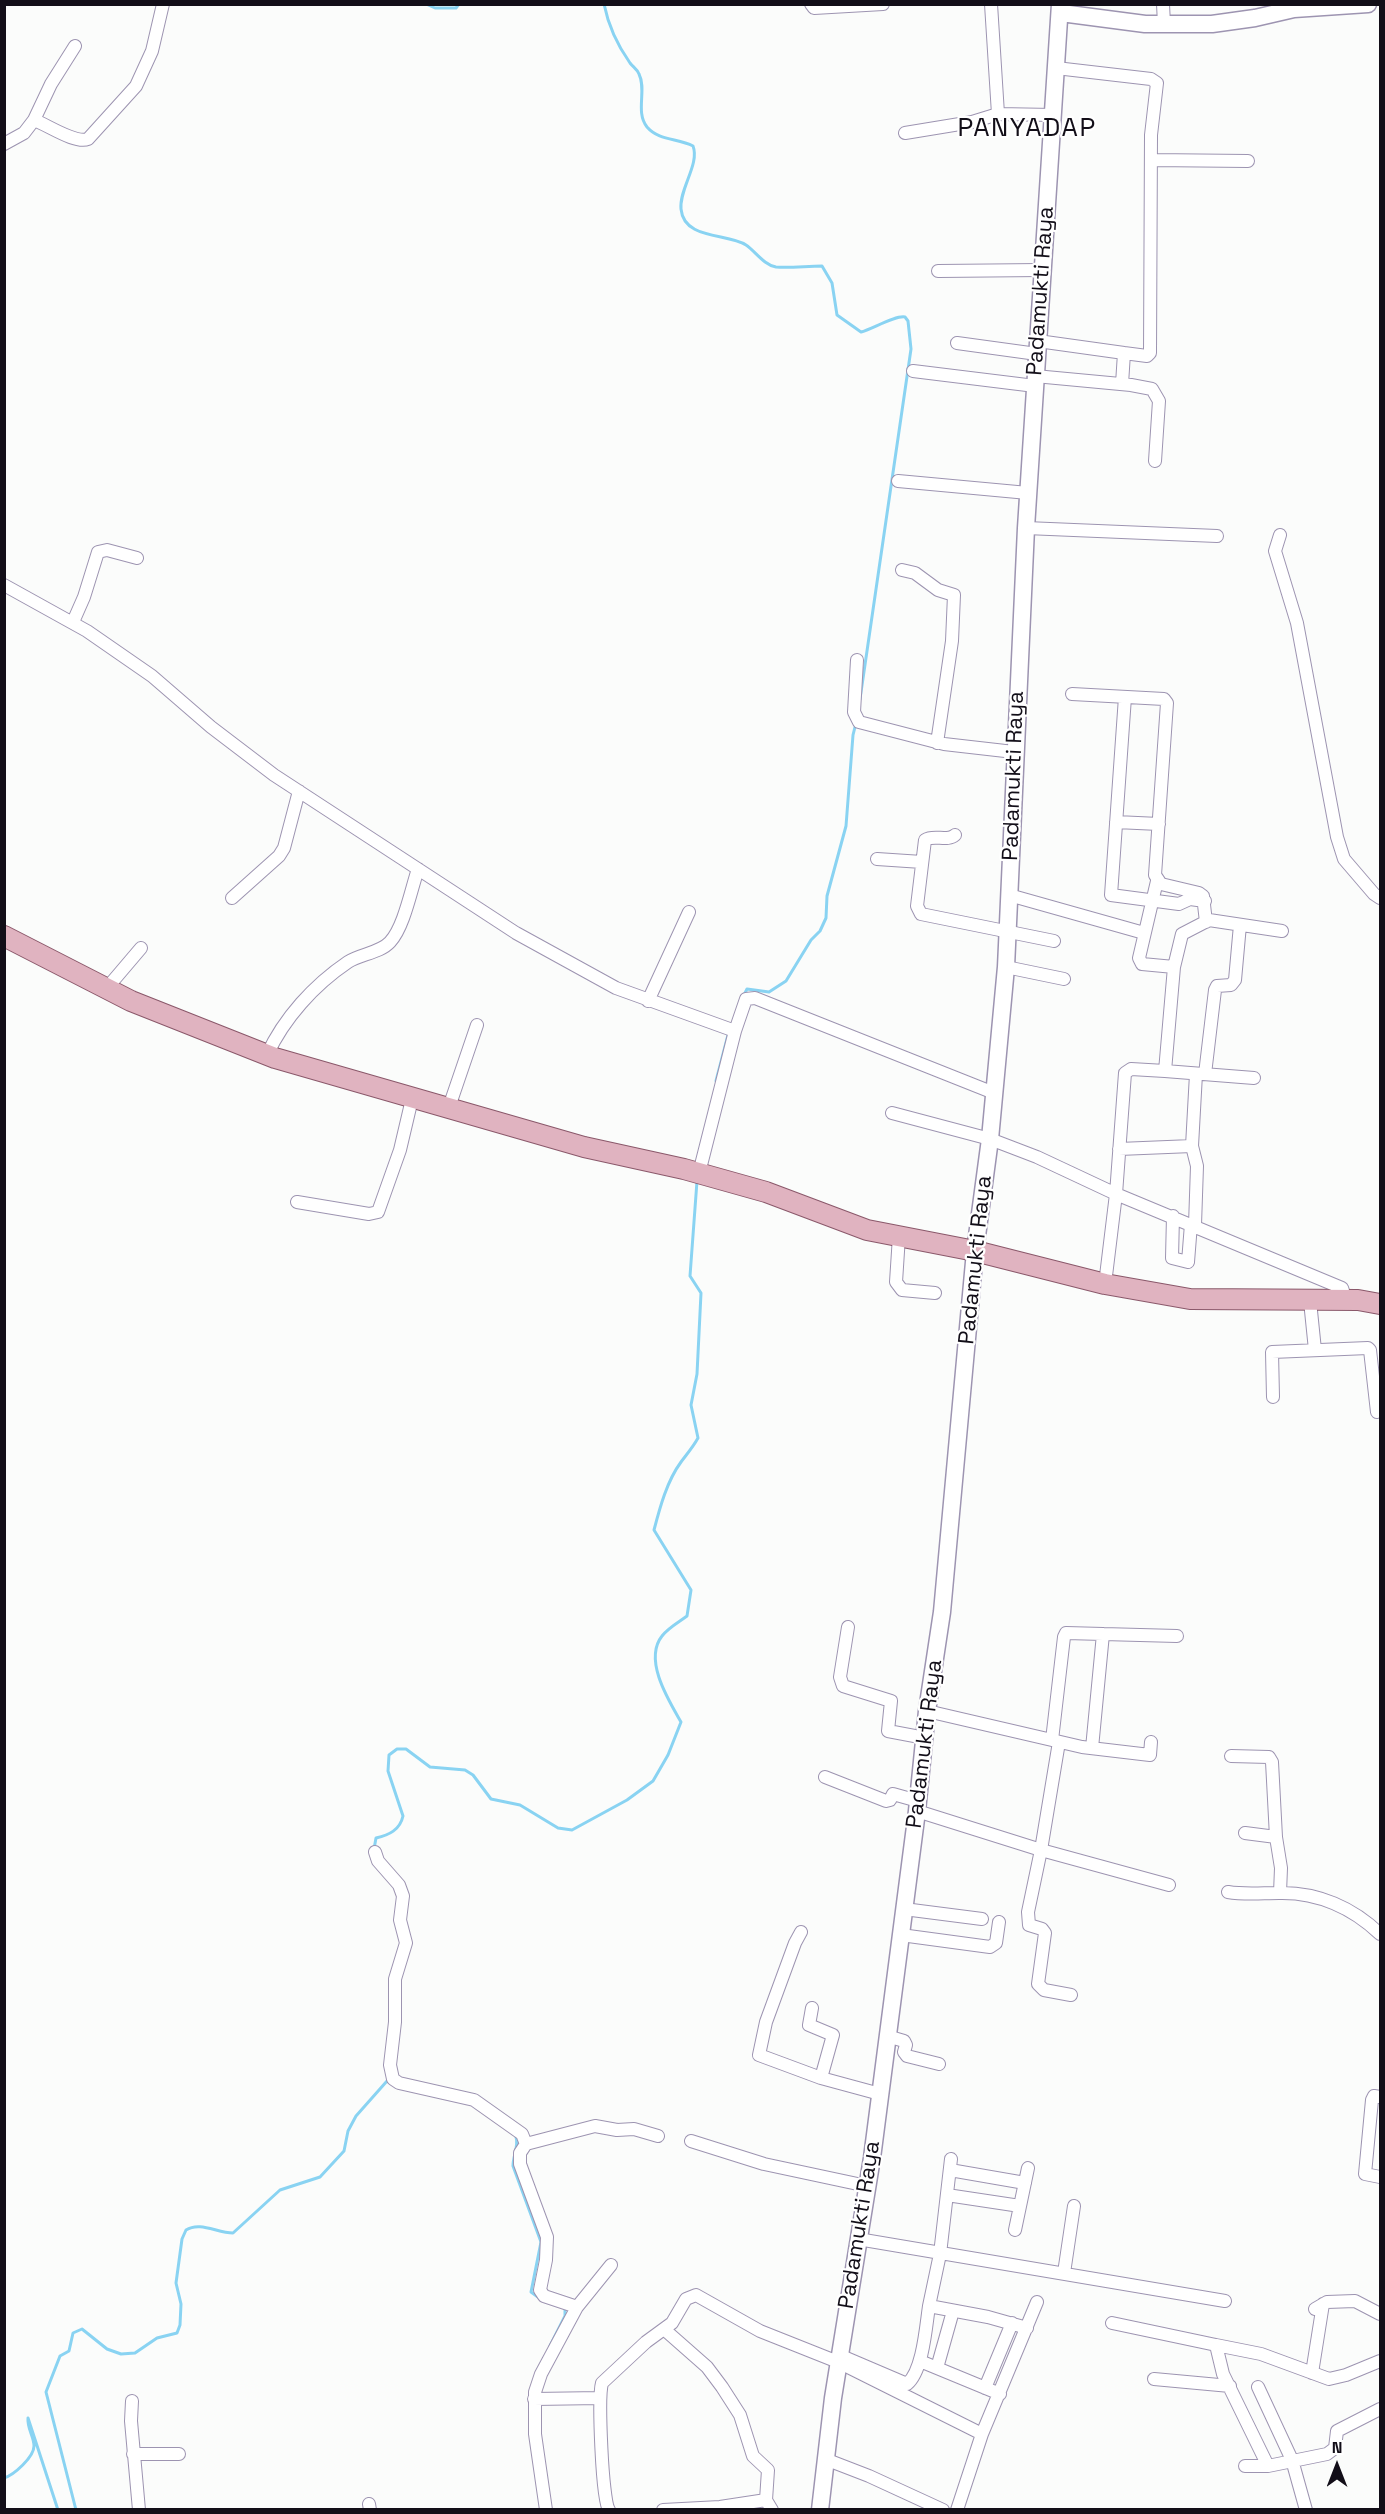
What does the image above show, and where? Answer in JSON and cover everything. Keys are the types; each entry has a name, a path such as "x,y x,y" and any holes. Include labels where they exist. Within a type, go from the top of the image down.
{"main road":[{"path":"4,936 131,1001 267,1055 448,1110 584,1147 699,1173 766,1192 867,1230 975,1251 1105,1284 1190,1299 1358,1300 1380,1304"}],"street":[{"path":"33,120 74,139 83,141 88,139 136,86 152,51 163,4"},
{"path":"811,4 814,8 883,4"},
{"path":"991,4 998,114"},
{"path":"1163,4 1164,24"},
{"path":"1060,9 1145,24 1212,24 1254,11 1368,4"},
{"name":"Padamukti Raya","path":"820,2510 838,2359 867,2186 918,1806 927,1711 942,1612 975,1251 990,1139 1005,967 1028,493 1060,9"},
{"path":"4,144 24,133 75,46"},
{"path":"957,343 1147,356 1150,353 1151,160 1155,81 1056,68"},
{"path":"905,133 972,122 998,114 1053,115"},
{"path":"1151,160 1248,162"},
{"path":"938,271 1041,270"},
{"path":"1122,384 1124,353"},
{"path":"913,371 1035,381 1122,384 1152,389 1159,401 1155,460"},
{"path":"898,481 1028,493"},
{"path":"1026,528 1217,536"},
{"path":"1280,535 1275,552 1297,623 1337,837 1344,860 1380,898"},
{"path":"73,622 84,597 98,552 106,550 137,558"},
{"path":"902,570 915,573 938,590 954,595 952,641 937,743"},
{"path":"4,585 73,622 152,676 211,727 299,791 516,933 616,988 735,1031"},
{"path":"857,660 854,712 859,722 937,743 1014,752"},
{"path":"1072,694 1164,699 1167,703 1155,875 1157,881 1139,958 1142,964 1174,967"},
{"path":"1125,698 1111,895 1181,904 1190,899 1205,901"},
{"path":"232,897 279,856 284,848 299,791"},
{"path":"1116,822 1159,824"},
{"path":"956,835 952,838 927,838 921,862 917,906 921,914 1054,941"},
{"path":"877,859 921,862"},
{"path":"267,1055 281,1026 330,976 350,961 389,944 397,932 418,870"},
{"path":"1157,881 1199,893 1205,901 1206,922"},
{"path":"1009,895 1144,933"},
{"path":"648,1001 689,912"},
{"path":"1165,1071 1174,967 1182,934 1209,920 1282,931"},
{"path":"1173,1216 1172,1257 1188,1262 1197,1166 1192,1146 1201,1074 1215,990 1217,986 1232,985 1235,980 1240,925"},
{"path":"107,988 141,948"},
{"path":"1005,967 1064,979"},
{"path":"699,1173 735,1031 746,999 755,998 994,1093"},
{"path":"448,1110 477,1025"},
{"path":"1105,1284 1116,1194 1125,1072 1131,1069 1254,1078"},
{"path":"297,1202 369,1214 378,1212 400,1150 412,1099"},
{"path":"892,1113 990,1139 1036,1157 1116,1194 1193,1224 1342,1288 1346,1300"},
{"path":"1119,1149 1192,1146"},
{"path":"899,1236 896,1282 902,1290 935,1293"},
{"path":"1310,1301 1315,1350"},
{"path":"1273,1397 1272,1352 1370,1349 1377,1412"},
{"path":"848,1627 840,1677 843,1686 891,1701 888,1731 925,1738"},
{"path":"1071,1995 1044,1990 1038,1984 1045,1933 1042,1929 1029,1925 1028,1912 1041,1850 1055,1741 1065,1634 1069,1632 1177,1636"},
{"path":"1092,1749 1103,1634"},
{"path":"927,1711 1092,1749 1150,1755 1151,1742"},
{"path":"1231,1756 1269,1757 1272,1762 1276,1837 1281,1868 1280,1893"},
{"path":"825,1777 886,1801 890,1800 893,1794 918,1806 1041,1850 1169,1885"},
{"path":"1245,1833 1276,1837"},
{"path":"375,1852 378,1861 399,1885 403,1896 400,1920 406,1943 395,1979 390,2066 393,2079 399,2083 474,2100 522,2134 526,2144"},
{"path":"1228,1892 1307,1895 1345,1907 1362,1917 1380,1934"},
{"path":"904,1909 982,1919"},
{"path":"901,1935 992,1947 996,1943 999,1922"},
{"path":"801,1932 766,2022 758,2053 760,2056 821,2078 880,2094"},
{"path":"812,2008 809,2025 833,2035 821,2078"},
{"path":"887,2036 904,2041 906,2045 904,2052 907,2056 939,2064"},
{"path":"1380,2097 1374,2096 1372,2100 1365,2174 1380,2177"},
{"path":"577,2307 544,2296 540,2290 548,2246 547,2237 520,2164 520,2153 526,2144 595,2126 617,2130 634,2129 658,2136"},
{"path":"691,2141 764,2164 867,2186"},
{"path":"609,2510 604,2493 600,2387 605,2379 646,2342 672,2323 686,2299 696,2295 760,2331 906,2385 911,2382 920,2361 940,2254 950,2164 1026,2183"},
{"path":"1015,2230 1028,2168"},
{"path":"947,2195 1020,2206"},
{"path":"1064,2273 1074,2206"},
{"path":"858,2239 1225,2301"},
{"path":"546,2510 535,2434 534,2399 541,2374 577,2307 611,2265"},
{"path":"1312,2373 1319,2307 1355,2301 1380,2314"},
{"path":"957,2510 982,2434 1037,2302"},
{"path":"929,2306 1027,2328"},
{"path":"938,2368 953,2311"},
{"path":"985,2388 1012,2323"},
{"path":"1112,2323 1261,2354 1322,2378 1336,2378 1380,2361"},
{"path":"663,2510 769,2505 768,2470 753,2456 740,2415 707,2367 665,2330"},
{"path":"1216,2345 1223,2374 1268,2466"},
{"path":"838,2359 982,2434"},
{"path":"920,2361 1000,2394"},
{"path":"1155,2379 1230,2386"},
{"path":"1258,2387 1292,2460 1306,2510"},
{"path":"534,2399 600,2398"},
{"path":"132,2401 134,2454 140,2510"},
{"path":"1245,2466 1268,2466 1332,2451 1336,2445 1337,2431 1380,2409"},
{"path":"134,2454 179,2454"},
{"path":"825,2459 869,2476 943,2510"}],"waterway":[{"path":"426,4 435,8 456,8 459,4"},
{"path":"604,4 618,42 639,74 642,87 642,115 647,127 657,135 693,146 694,161 681,201 684,219 690,226 698,231 738,241 772,266 822,266 832,283 837,315 861,332 896,318 905,317 908,321 911,349 860,699"},
{"path":"744,995 747,989 769,992 786,981 811,940 820,931 826,918 827,896 846,826 853,735 856,723"},
{"path":"716,1081 728,1035"},
{"path":"374,1849 376,1838 393,1831 402,1821 403,1816 388,1771 389,1755 397,1749 406,1749 430,1767 465,1770 473,1775 491,1799 520,1805 558,1828 572,1830 627,1800 653,1781 668,1755 681,1722 660,1680 655,1657 662,1636 687,1616 691,1590 654,1530 661,1503 672,1477 698,1438 691,1405 697,1374 701,1293 690,1276 697,1181"},
{"path":"76,2510 46,2392 60,2356 69,2351 73,2333 82,2329 107,2349 121,2354 135,2353 157,2338 177,2333 180,2325 181,2304 176,2283 182,2239 186,2230 203,2227 233,2233 280,2190 320,2177 344,2151 348,2131 356,2116 387,2081"},
{"path":"516,2137 513,2166 541,2242 531,2292 542,2300"},
{"path":"550,2346 565,2316 565,2308"},
{"path":"4,2478 23,2465 31,2455 34,2442 28,2418 58,2510"}],"district":[{"name":"PANYADAP","path":"1027,129"}]}
